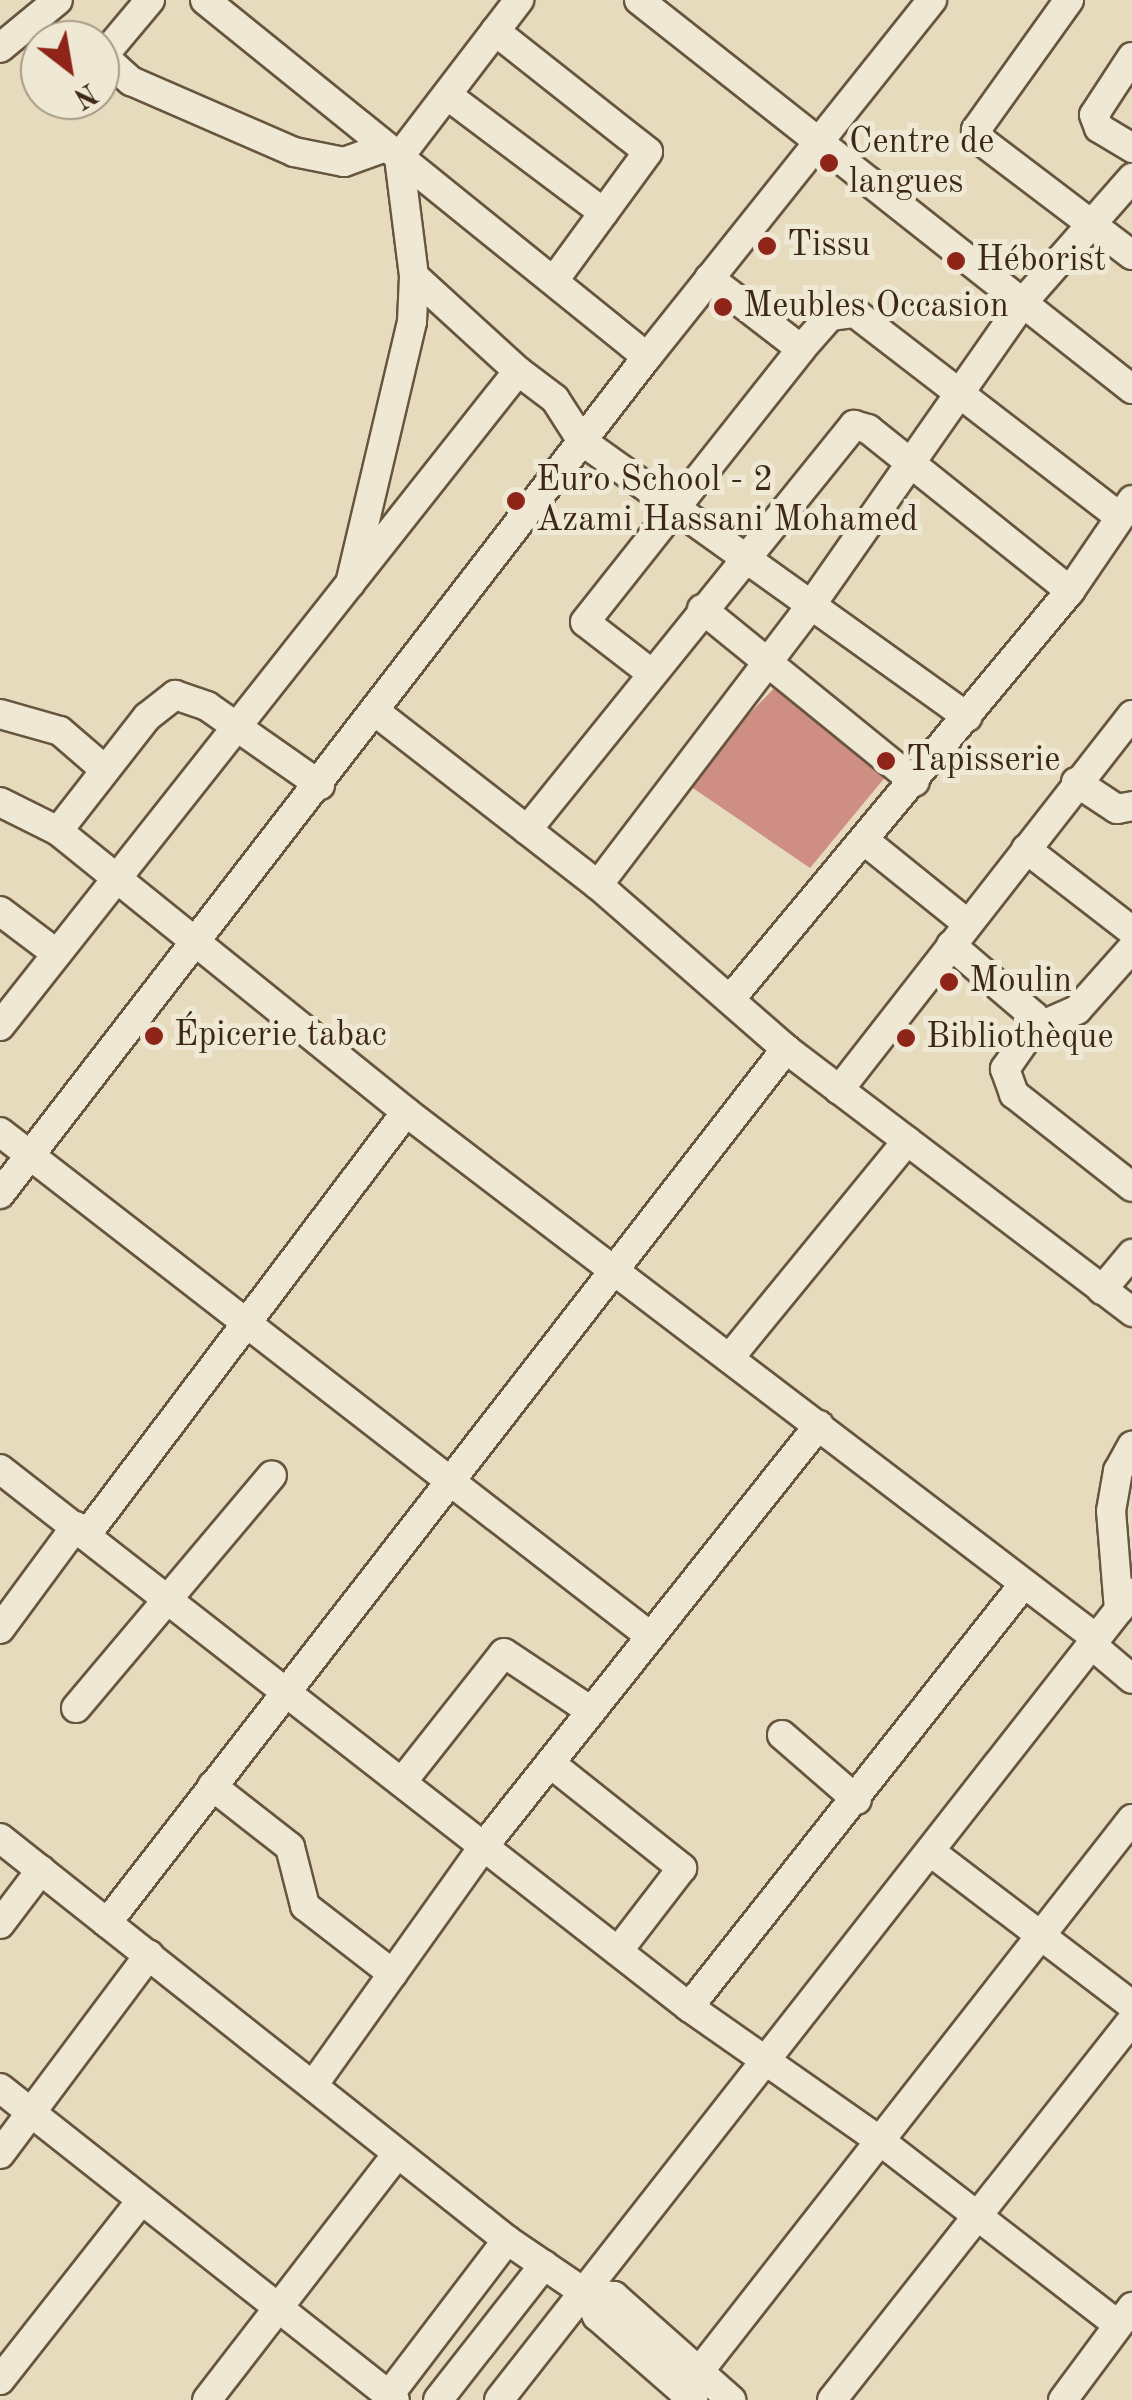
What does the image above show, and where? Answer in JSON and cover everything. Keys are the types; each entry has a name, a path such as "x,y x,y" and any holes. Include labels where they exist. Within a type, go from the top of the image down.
{"street":[{"path":"0,48 58,0"},
{"path":"206,0 647,357"},
{"path":"138,3 103,56 165,100 294,152 344,162 392,152 448,95 518,0"},
{"path":"639,0 1132,389"},
{"path":"1070,0 976,130 982,142 1132,254"},
{"path":"0,1194 377,713 647,357 929,1"},
{"path":"495,31 644,145 644,164 555,279"},
{"path":"1132,57 1094,115 1100,128 1132,148"},
{"path":"448,95 604,213"},
{"path":"347,595 400,379 414,276 392,152"},
{"path":"598,885 814,602 1024,302 1132,178"},
{"path":"414,276 518,371 555,398 582,441 814,602 967,717"},
{"path":"709,278 801,348"},
{"path":"652,673 584,625 830,316 854,312 959,392 1126,508 1070,590 915,782 732,996"},
{"path":"2,1020 238,733 518,371"},
{"path":"527,830 850,428 863,425 1070,590"},
{"path":"702,609 915,782"},
{"path":"58,831 147,717 175,695 207,706 238,733 320,785"},
{"path":"377,713 598,885 732,996 786,1048 1132,1312"},
{"path":"0,714 60,730 104,769"},
{"path":"839,1090 1132,715"},
{"path":"1076,782 1117,809 1132,806"},
{"path":"0,802 58,831 118,877 406,1112 618,1268 1023,1585 1095,1642 1132,1679"},
{"path":"865,841 1031,1007 1034,1028"},
{"path":"1026,848 1132,931"},
{"path":"0,912 57,954"},
{"path":"1132,948 1077,1010 1034,1028 1005,1070 1010,1088 1132,1187"},
{"path":"108,1923 786,1048"},
{"path":"0,1629 246,1322 406,1112"},
{"path":"0,1132 650,1636"},
{"path":"731,1356 907,1141"},
{"path":"1102,1290 1132,1254"},
{"path":"314,2084 484,1846 820,1425"},
{"path":"499,2400 588,2294 1125,1602 1111,1510 1118,1471 1132,1446"},
{"path":"0,1468 689,2007 1125,2316 1063,2400"},
{"path":"76,1708 272,1475"},
{"path":"689,2007 857,1800 1023,1585"},
{"path":"402,1782 504,1652 591,1711"},
{"path":"782,1735 857,1800"},
{"path":"550,1763 682,1868 618,1951"},
{"path":"212,1786 290,1847 305,1906 393,1974"},
{"path":"691,2388 879,2140 1132,1818"},
{"path":"0,1838 508,2240 588,2294 597,2316 691,2388 731,2400"},
{"path":"931,1852 1039,1938 1132,2005"},
{"path":"0,1924 41,1870"},
{"path":"0,2154 149,1955"},
{"path":"832,2400 1132,2020"},
{"path":"0,2088 392,2398 508,2240"},
{"path":"207,2400 398,2154"},
{"path":"0,2380 140,2202"},
{"path":"438,2400 544,2265"}],"building":[{"path":"777,685 887,775 810,868 684,782"}],"place":[{"name":"Centre de langues","path":"829,163"},
{"name":"Tissu","path":"767,246"},
{"name":"Héborist","path":"956,261"},
{"name":"Meubles Occasion","path":"723,307"},
{"name":"Euro School - 2 Azami Hassani Mohamed","path":"516,501"},
{"name":"Tapisserie","path":"886,761"},
{"name":"Moulin","path":"949,982"},
{"name":"Épicerie tabac","path":"154,1036"},
{"name":"Bibliothèque","path":"906,1038"}]}
